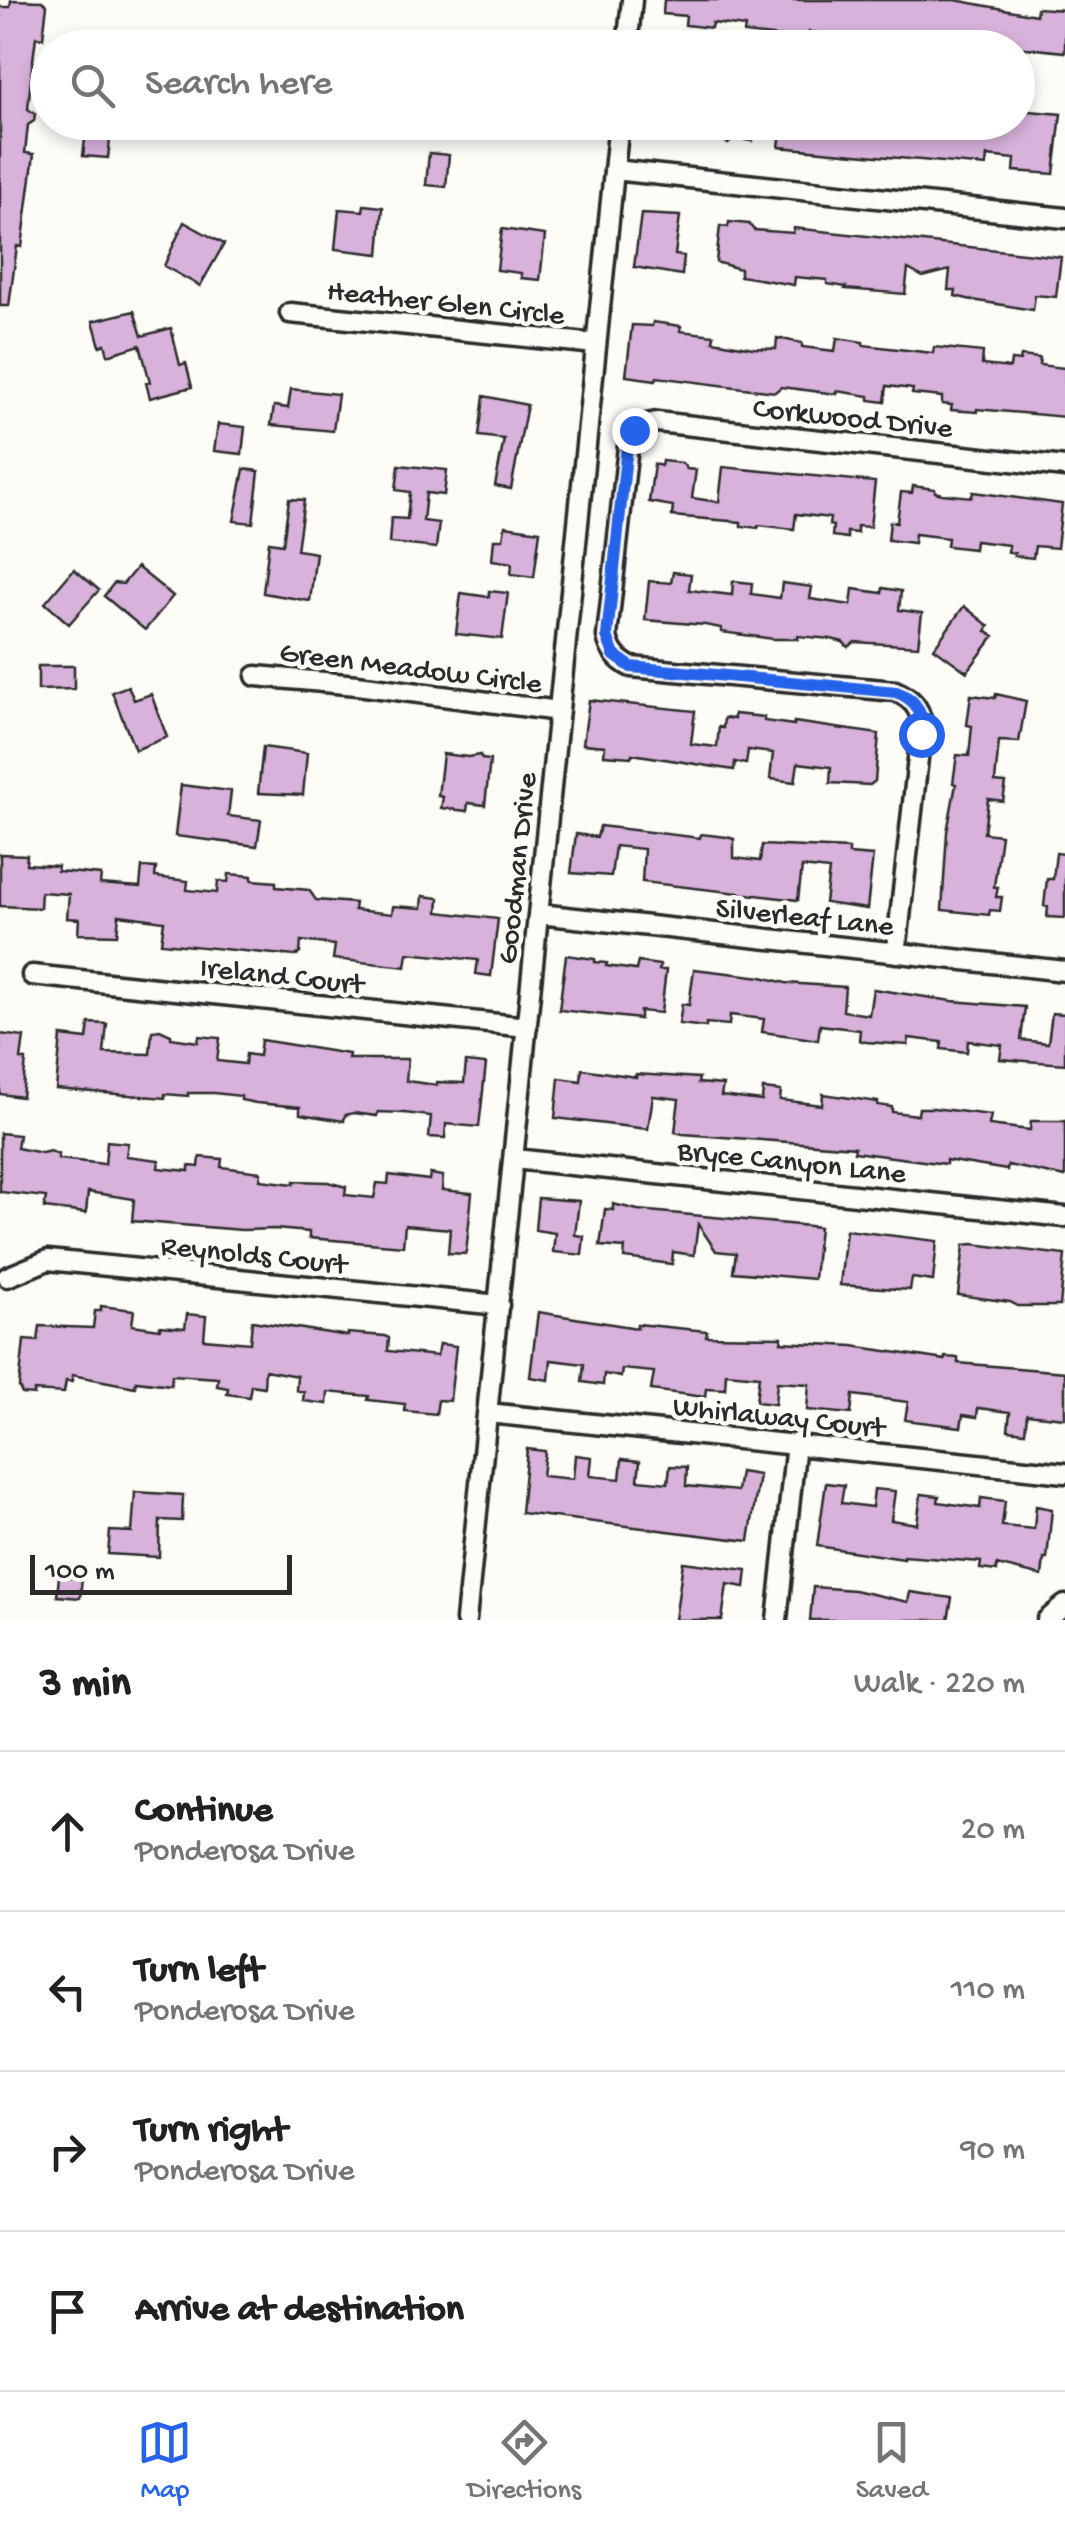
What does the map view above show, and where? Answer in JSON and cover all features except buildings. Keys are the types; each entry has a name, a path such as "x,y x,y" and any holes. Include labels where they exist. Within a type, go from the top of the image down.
{"street":[{"path":"629,30 632,0"},
{"name":"Goodman Drive","path":"466,1620 617,140"},
{"path":"614,170 1065,218"},
{"name":"Heather Glen Circle","path":"290,313 596,344"},
{"name":"Corkwood Drive","path":"896,953 922,723 920,712 906,696 896,692 631,667 614,655 607,636 627,446 636,429 657,422 1065,467"},
{"name":"Green Meadow Circle","path":"256,676 559,711"},
{"name":"Silverleaf Lane","path":"538,914 1065,972"},
{"name":"Ireland Court","path":"32,975 527,1027"},
{"name":"Bryce Canyon Lane","path":"514,1159 1065,1217"},
{"name":"Reynolds Court","path":"7,1277 48,1260 498,1305"},
{"name":"Whirlaway Court","path":"488,1414 1065,1473"},
{"path":"778,1620 796,1444"},
{"path":"1048,1620 1065,1605"}],"route":[{"path":"634,430 627,446 607,636 614,655 631,667 896,692 906,696 920,712 921,734"}]}
